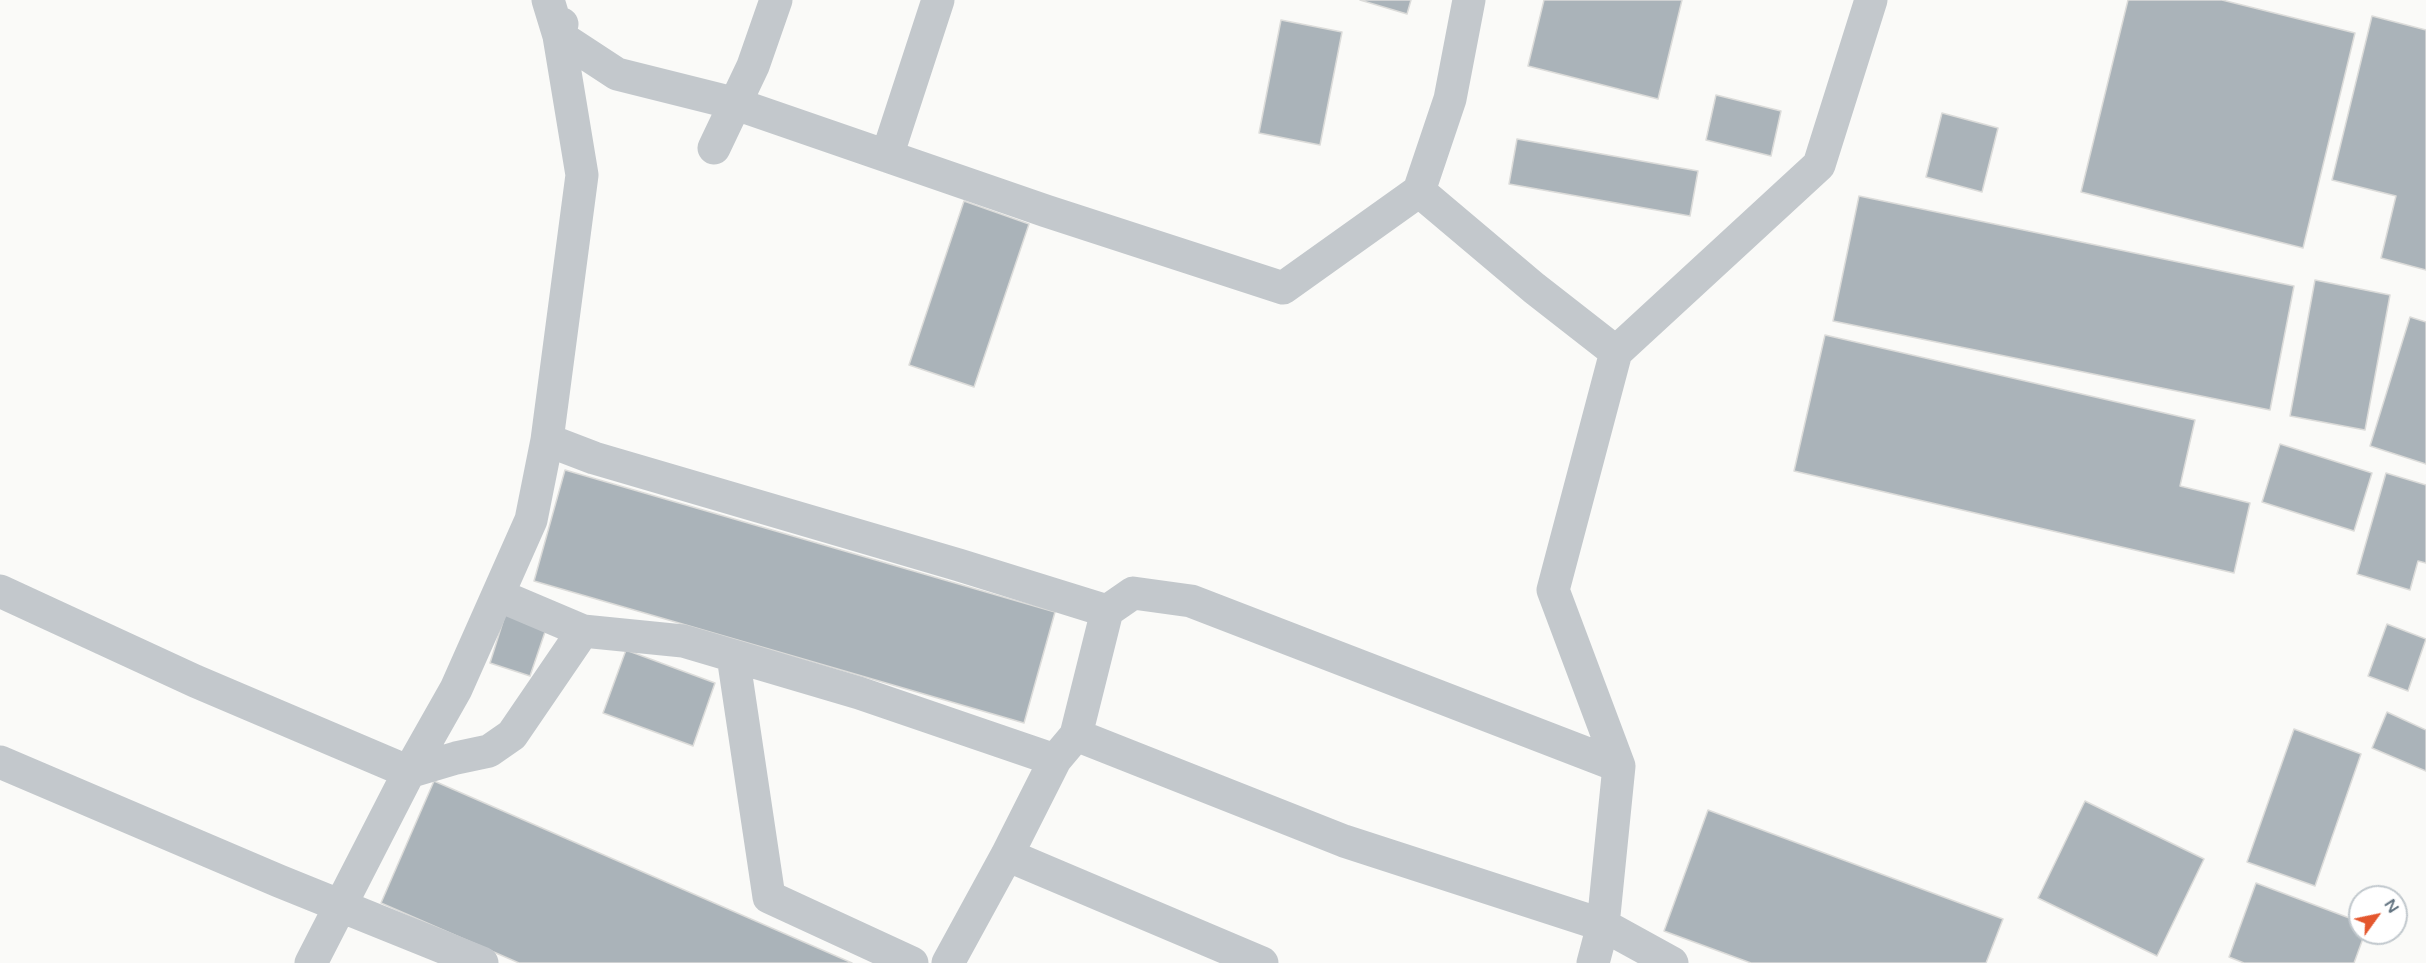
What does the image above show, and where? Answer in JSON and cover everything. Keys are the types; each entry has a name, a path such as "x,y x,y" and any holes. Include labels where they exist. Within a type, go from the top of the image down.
{"street":[{"path":"311,963 409,772 456,689 531,520 547,440 582,175 559,36 548,0"},
{"path":"559,36 569,0"},
{"path":"714,148 733,103 753,66 776,0"},
{"path":"887,156 938,0"},
{"path":"559,36 617,74 733,103 1046,211 1283,288 1419,191 1450,99 1469,0"},
{"path":"1593,963 1603,925 1619,766 1553,590 1616,352 1819,165 1871,0"},
{"path":"1419,191 1534,288 1616,352"},
{"path":"547,440 606,461 1107,611"},
{"path":"0,591 195,681 409,772 489,751 512,735 584,632"},
{"path":"948,963 1007,855 1055,760 1076,735 1107,611 1133,594 1191,601 1619,766"},
{"path":"498,595 584,632 683,641 859,693 1055,760"},
{"path":"733,656 769,897 912,963"},
{"path":"1076,735 1344,841 1603,925 1672,963"},
{"path":"0,762 482,963"},
{"path":"1007,855 1262,963"}],"building":[{"path":"1360,0 1411,0 1407,14"},
{"path":"1544,0 1682,0 1658,99 1528,66"},
{"path":"2128,0 2222,0 2355,33 2303,248 2081,192"},
{"path":"2372,16 2426,30 2426,270 2381,258 2396,196 2332,180"},
{"path":"1281,20 1342,32 1320,145 1259,133"},
{"path":"1716,95 1781,111 1771,156 1706,140"},
{"path":"1942,113 1998,128 1982,192 1926,177"},
{"path":"1517,139 1698,171 1690,216 1509,184"},
{"path":"1859,196 2294,286 2270,410 1833,321"},
{"path":"964,201 1029,224 974,387 909,365"},
{"path":"2315,280 2390,295 2365,430 2290,416"},
{"path":"2410,317 2426,322 2426,464 2370,446"},
{"path":"1825,335 2195,420 2180,486 2250,503 2234,573 1794,471"},
{"path":"2280,444 2372,473 2354,531 2262,502"},
{"path":"565,470 1055,612 1024,723 534,581"},
{"path":"2386,473 2426,485 2426,563 2418,561 2410,590 2357,574"},
{"path":"506,612 547,626 530,676 490,663"},
{"path":"2387,624 2426,639 2408,691 2368,676"},
{"path":"626,650 715,683 693,746 603,713"},
{"path":"2387,712 2426,730 2426,771 2372,748"},
{"path":"2294,729 2361,754 2315,886 2247,862"},
{"path":"434,781 852,963 519,963 381,903"},
{"path":"2085,801 2204,859 2157,956 2038,898"},
{"path":"1708,810 2003,919 1986,963 1751,963 1664,931"},
{"path":"2256,883 2348,918 2348,945 2361,945 2354,963 2244,963 2229,957"}]}
